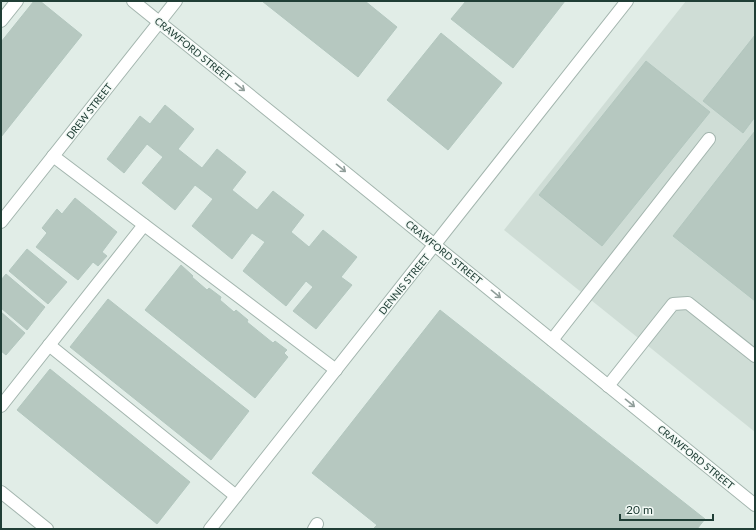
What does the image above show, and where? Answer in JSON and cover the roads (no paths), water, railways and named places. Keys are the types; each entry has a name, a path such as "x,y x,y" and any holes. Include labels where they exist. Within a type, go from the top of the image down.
{"street":[{"path":"1,21 17,1"},
{"name":"CRAWFORD STREET","path":"133,1 755,505"},
{"name":"DREW STREET","path":"1,222 176,1"},
{"name":"DENNIS STREET","path":"210,529 627,1"},
{"path":"552,340 709,139"},
{"path":"53,156 336,370"},
{"path":"1,406 144,225"},
{"path":"608,386 673,304 688,303 755,356"},
{"path":"49,345 236,496"},
{"path":"1,492 47,529"}]}
